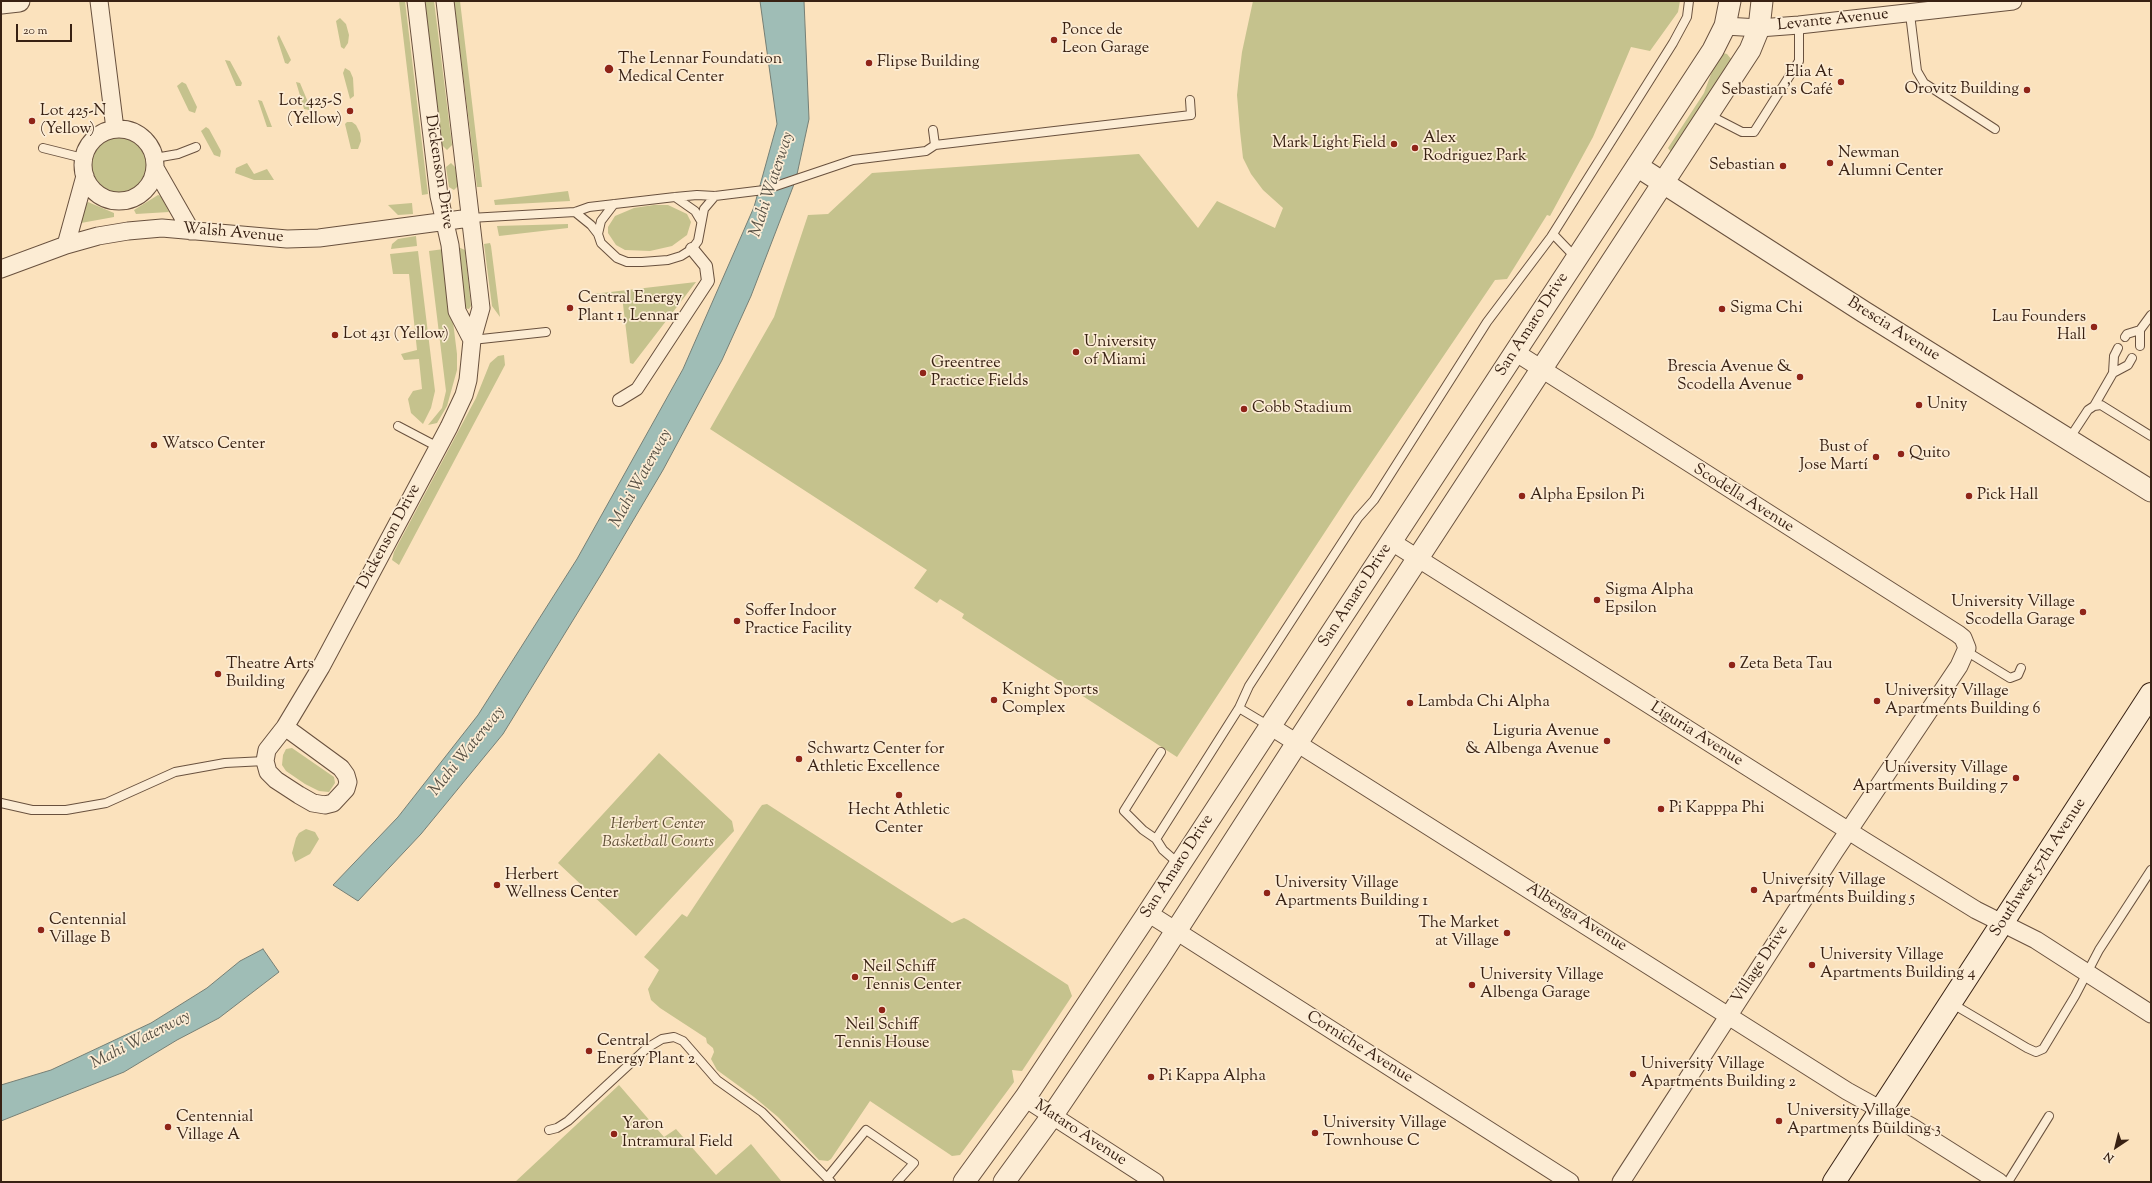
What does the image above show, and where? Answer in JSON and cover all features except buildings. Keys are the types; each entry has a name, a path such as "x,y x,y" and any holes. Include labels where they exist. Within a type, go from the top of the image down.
{"main road":[{"name":"Southwest 57th Avenue","path":"1834,1182 2145,706"}],"street":[{"path":"1,3 19,1"},
{"path":"99,1 115,128"},
{"name":"Dickenson Drive","path":"416,1 439,196 450,245 457,311 472,340"},
{"name":"Dickenson Drive","path":"265,761 267,750 285,727 314,681 438,447 464,395 468,380 472,340 481,308 445,1"},
{"name":"San Amaro Drive","path":"964,1182 1025,1098 1148,913 1713,50 1725,26 1730,1"},
{"name":"San Amaro Drive","path":"1004,1182 1052,1116 1176,932 1297,743 1750,50 1759,28 1762,1"},
{"name":"Levante Avenue","path":"1725,26 1759,28 1799,25 1910,14 2013,1"},
{"path":"155,163 152,180 145,191 135,198 123,201 110,200 99,195 90,186 85,176 83,158 87,147 94,138 104,132 115,128 128,130 141,136 150,145 155,163 191,231"},
{"name":"Brescia Avenue","path":"1637,166 1864,312 2151,491"},
{"path":"66,245 85,176"},
{"name":"Walsh Avenue","path":"1,269 66,245 98,236 128,231 162,228 257,238 294,239 319,238 470,218"},
{"path":"619,400 637,389 708,281 706,266 692,249"},
{"name":"Scodella Avenue","path":"1515,352 1958,634 1963,638 1966,650"},
{"name":"Liguria Avenue","path":"1392,542 1848,831 2003,924 2036,940 2151,1014"},
{"name":"Village Drive","path":"1621,1182 1848,831 1959,666 1966,650"},
{"name":"Albenga Avenue","path":"1270,726 1729,1015 1846,1091 1912,1127 1999,1182"},
{"path":"265,761 268,772 276,780 313,802 325,805 333,803 346,789 348,782 341,768 285,727"},
{"name":"Corniche Avenue","path":"1148,913 1570,1182"},
{"name":"Mataro Avenue","path":"1025,1098 1156,1182"}],"lane":[{"path":"1156,839 1239,708 1249,686 1358,518 1374,500 1487,322 1553,234 1673,44 1686,17 1690,1"},
{"path":"1910,14 1917,71 1924,83 1995,129"},
{"path":"1708,114 1742,132 1754,132 1799,61 1799,25"},
{"path":"470,218 575,212 588,207 675,197 697,195 716,196 741,193 781,185 853,160 926,151 935,145 1191,115 1190,100"},
{"path":"933,130 935,145"},
{"path":"155,163 196,147"},
{"path":"43,148 83,158"},
{"path":"575,212 591,225 598,234 601,243 607,251 616,258 627,262 668,260 681,256 692,249 701,233 701,221 704,209 716,196"},
{"path":"675,197 695,211 701,221"},
{"path":"598,234 601,221 614,204"},
{"path":"1553,234 1576,258"},
{"path":"2140,346 2140,330 2151,315"},
{"path":"2125,337 2127,334 2140,330"},
{"path":"472,340 546,332"},
{"path":"2069,439 2088,410 2094,406 2113,373 2114,356 2118,348"},
{"path":"2113,373 2128,365 2132,358"},
{"path":"2094,406 2109,408 2151,436"},
{"path":"398,426 438,447"},
{"path":"1966,650 2010,678 2018,674 2022,668"},
{"path":"1239,708 1270,726"},
{"path":"1161,752 1124,811 1143,830 1156,839 1163,850 1179,864"},
{"path":"1,803 32,810 66,810 121,797 174,772 225,764 265,761"},
{"path":"1951,1003 1996,1032 2036,1052 2043,1049 2088,973 2099,950 2151,870"},
{"path":"549,1130 565,1124 647,1048 662,1039 674,1037 683,1041 717,1080 762,1112 829,1180 866,1130 914,1163 898,1182"},
{"path":"2008,1182 2049,1116"}],"green space":[{"path":"399,1 405,1 428,194 422,195"},
{"path":"425,1 434,1 452,145 447,150 442,145"},
{"path":"454,1 460,1 482,187 477,187"},
{"path":"1253,1 1680,1 1678,12 1650,51 1631,47 1593,137 1550,216 1547,215 1507,279 1495,280 1348,497 1177,757 962,618 964,614 940,599 937,603 914,588 927,570 710,429 774,317 808,215 828,214 872,173 1139,154 1198,228 1217,201 1275,228 1283,208 1263,190 1251,174 1243,158 1240,131 1237,95 1242,52"},
{"path":"340,18 346,24 349,35 348,43 344,49 341,47 336,21"},
{"path":"279,35 291,60 288,64 285,63 277,38"},
{"path":"1723,53 1727,54 1732,60 1671,152 1668,148 1704,93 1717,58"},
{"path":"225,60 230,61 242,83 241,86 236,86"},
{"path":"345,68 350,71 353,78 354,96 350,99 343,73"},
{"path":"182,82 186,84 197,107 195,113 189,111 177,86"},
{"path":"296,82 300,83 310,107 309,110 304,109"},
{"path":"258,100 262,101 272,127 267,127"},
{"path":"347,122 352,122 356,125 360,133 361,141 358,149 351,149 345,124"},
{"path":"206,127 209,129 221,151 220,157 214,155 201,131"},
{"path":"114,138 124,138 134,142 142,150 146,160 146,170 142,180 134,188 124,192 114,192 104,188 96,180 92,170 92,160 96,150 104,142"},
{"path":"247,163 254,174 267,169 274,180 254,180 235,173 236,168"},
{"path":"451,163 455,167 458,186 454,190 449,187 446,167"},
{"path":"568,191 570,201 495,205 494,200"},
{"path":"158,195 161,196 169,212 136,214 134,210"},
{"path":"88,202 114,213 114,217 81,223 85,205"},
{"path":"412,203 413,214 398,215 388,205"},
{"path":"654,205 668,205 687,214 691,222 687,235 672,246 650,251 625,250 616,245 608,233 608,227 615,216 634,208"},
{"path":"568,224 568,228 499,236 497,226"},
{"path":"416,236 417,246 391,249 392,244 398,239"},
{"path":"490,243 500,317 492,306 484,244"},
{"path":"458,247 465,250 471,306 469,309 464,308"},
{"path":"444,249 457,354 457,370 447,406 437,423 428,425 442,408 446,391 429,251"},
{"path":"418,251 435,391 431,408 423,424 411,413 408,399 413,391 422,389 419,359 404,360 401,354 417,350 409,274 393,274 390,254"},
{"path":"696,282 633,364 630,363 622,296 594,299 593,294"},
{"path":"504,355 505,365 399,565 392,560 394,552 476,398 490,363 498,356"},
{"path":"292,748 334,777 335,783 329,792 319,791 305,784 286,771 282,765 283,755 286,749"},
{"name":"Herbert Center Basketball Courts","path":"659,753 732,821 734,831 636,936 558,863"},
{"name":"Neil Schiff Tennis Center","path":"767,804 952,923 964,918 968,920 1068,985 1072,996 1022,1071 1012,1070 1014,1082 960,1155 952,1156 870,1101 831,1159 828,1161 819,1160 778,1117 717,1070 711,1059 714,1052 713,1048 707,1043 706,1038 660,1008 651,1000 648,989 659,970 644,957 682,914 687,917 759,809 762,805"},
{"path":"306,829 315,832 319,839 310,854 295,862 292,853 296,838 299,833"},
{"name":"Yaron Intramural Field","path":"619,1085 664,1137 676,1129 716,1175 751,1144 782,1182 515,1182"}],"water":[{"name":"Mahi Waterway","path":"760,1 804,1 809,119 796,179 751,296 722,360 663,470 602,573 503,734 421,834 358,901 333,885 398,817 478,715 577,559 683,369 754,207 777,124"},
{"name":"Mahi Waterway","path":"263,949 279,972 219,1018 177,1040 124,1072 1,1121 1,1085 51,1070 151,1023 207,988 240,961"}],"place":[{"name":"Ponce de Leon Garage","path":"1054,40"},
{"name":"Flipse Building","path":"869,63"},
{"name":"The Lennar Foundation Medical Center","path":"609,69"},
{"name":"Elia At Sebastian's Café","path":"1841,82"},
{"name":"Orovitz Building","path":"2027,90"},
{"name":"Lot 425-S (Yellow)","path":"350,111"},
{"name":"Lot 425-N (Yellow)","path":"32,121"},
{"name":"Mark Light Field","path":"1394,144"},
{"name":"Alex Rodriguez Park","path":"1415,148"},
{"name":"Newman Alumni Center","path":"1830,163"},
{"name":"Sebastian","path":"1783,166"},
{"name":"Central Energy Plant 1, Lennar","path":"570,308"},
{"name":"Sigma Chi","path":"1722,309"},
{"name":"Lau Founders Hall","path":"2094,327"},
{"name":"Lot 431 (Yellow)","path":"335,335"},
{"name":"University of Miami","path":"1076,352"},
{"name":"Greentree Practice Fields","path":"923,373"},
{"name":"Brescia Avenue & Scodella Avenue","path":"1800,377"},
{"name":"Unity","path":"1919,405"},
{"name":"Cobb Stadium","path":"1244,409"},
{"name":"Watsco Center","path":"154,445"},
{"name":"Quito","path":"1901,454"},
{"name":"Bust of Jose Martí","path":"1876,457"},
{"name":"Alpha Epsilon Pi","path":"1522,496"},
{"name":"Pick Hall","path":"1969,496"},
{"name":"Sigma Alpha Epsilon","path":"1597,600"},
{"name":"University Village Scodella Garage","path":"2083,612"},
{"name":"Soffer Indoor Practice Facility","path":"737,621"},
{"name":"Zeta Beta Tau","path":"1732,665"},
{"name":"Theatre Arts Building","path":"218,674"},
{"name":"Knight Sports Complex","path":"994,700"},
{"name":"University Village Apartments Building 6","path":"1877,701"},
{"name":"Lambda Chi Alpha","path":"1410,703"},
{"name":"Liguria Avenue & Albenga Avenue","path":"1607,741"},
{"name":"Schwartz Center for Athletic Excellence","path":"799,759"},
{"name":"University Village Apartments Building 7","path":"2016,778"},
{"name":"Hecht Athletic Center","path":"899,795"},
{"name":"Pi Kapppa Phi","path":"1661,809"},
{"name":"Herbert Wellness Center","path":"497,885"},
{"name":"University Village Apartments Building 5","path":"1754,890"},
{"name":"University Village Apartments Building 1","path":"1267,893"},
{"name":"Centennial Village B","path":"41,930"},
{"name":"The Market at Village","path":"1507,933"},
{"name":"University Village Apartments Building 4","path":"1812,965"},
{"name":"Neil Schiff Tennis Center","path":"855,977"},
{"name":"University Village Albenga Garage","path":"1472,985"},
{"name":"Neil Schiff Tennis House","path":"882,1010"},
{"name":"Central Energy Plant 2","path":"589,1051"},
{"name":"University Village Apartments Building 2","path":"1633,1074"},
{"name":"Pi Kappa Alpha","path":"1151,1077"},
{"name":"University Village Apartments Building 3","path":"1779,1121"},
{"name":"Centennial Village A","path":"168,1127"},
{"name":"University Village Townhouse C","path":"1315,1133"},
{"name":"Yaron Intramural Field","path":"614,1134"}]}
